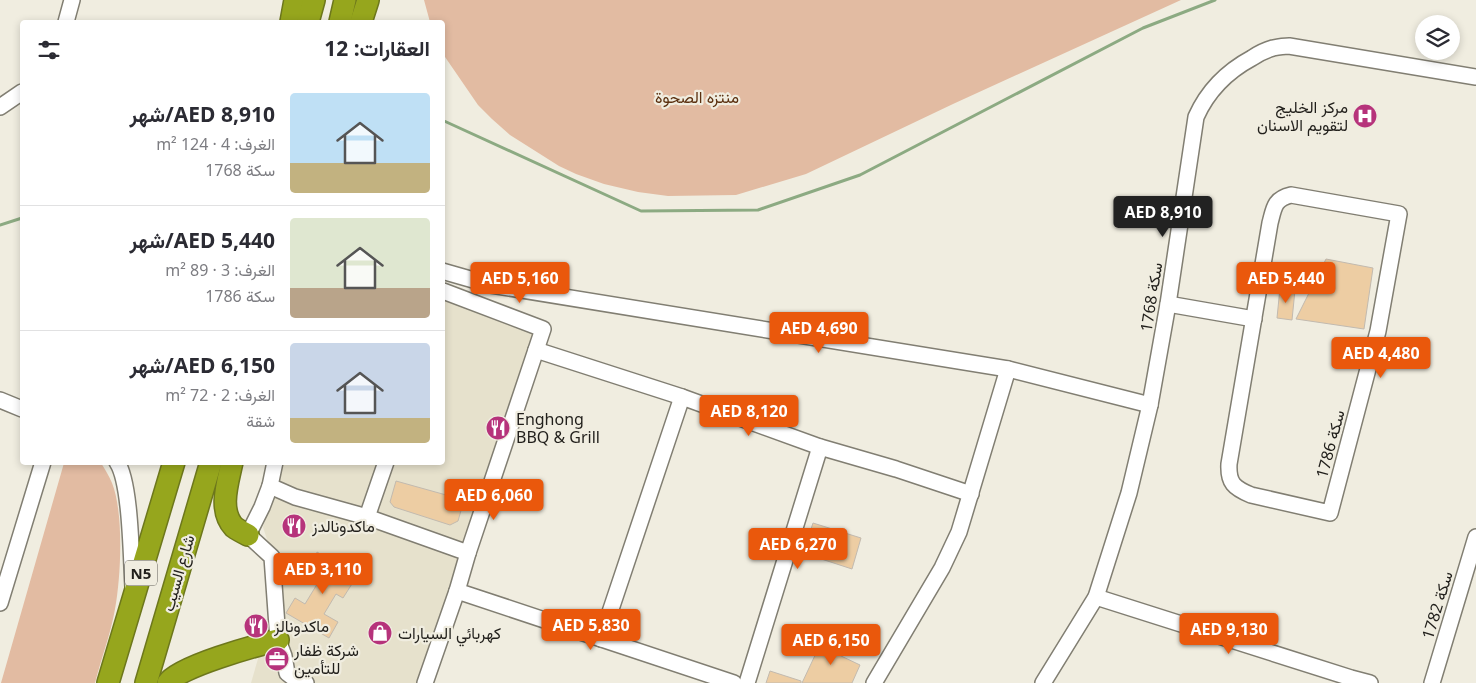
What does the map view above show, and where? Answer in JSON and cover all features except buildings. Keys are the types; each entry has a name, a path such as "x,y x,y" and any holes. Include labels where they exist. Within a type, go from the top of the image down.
{"highway":[{"path":"291,20 295,0"},
{"path":"309,20 314,0"},
{"path":"340,20 345,0"},
{"path":"362,20 368,0"},
{"name":"N5","path":"108,683 173,465"},
{"name":"شارع السيب","path":"146,683 210,465"},
{"path":"231,465 226,495 227,513 234,526 248,536"},
{"path":"168,683 170,679 184,671 224,656 278,640"}],"street":[{"path":"67,20 72,0"},
{"name":"سكة 1768","path":"1043,683 1096,598 1129,493 1150,405 1168,304 1196,117 1202,103 1212,89 1231,70 1252,57 1273,48 1289,46 1476,77"},
{"path":"0,107 20,93"},
{"name":"سكة 1786","path":"1291,196 1399,214 1378,331 1330,513 1251,495 1240,490 1231,481 1229,464 1254,319 1270,223 1276,202 1283,197 1291,196"},
{"path":"445,272 490,286 1008,369 1150,405"},
{"path":"425,683 543,329 445,293"},
{"path":"1168,304 1254,319"},
{"path":"536,350 682,397 820,447 896,469 971,494"},
{"path":"874,683 942,568 959,532 1008,369"},
{"path":"602,639 682,397"},
{"path":"0,400 20,408"},
{"path":"747,683 820,447"},
{"path":"0,603 42,465"},
{"path":"118,465 126,492 134,597"},
{"path":"274,465 270,486 248,536 272,557 278,640 288,673 296,680 306,683"},
{"path":"367,516 385,465"},
{"path":"270,486 295,497 367,516 468,553"},
{"name":"سكة 1782","path":"1432,683 1476,537"},
{"path":"457,591 734,683"},
{"path":"1096,598 1350,681 1370,683"}],"shaded area":[{"path":"445,292 543,329 425,683 251,683 279,577 263,527 281,465 445,465"}],"green space":[{"name":"منتزه الصحوة","path":"424,0 1181,0 953,104 806,174 736,195 668,196 638,192 604,184 559,166 510,135 478,105 445,57 445,20 429,20"},
{"path":"63,465 102,465 111,480 116,496 120,528 120,563 113,618 95,683 1,683"}],"waterway":[{"path":"445,121 641,211 758,210 860,175 1143,28 1215,0"},
{"path":"0,225 20,219"}],"place":[{"name":"مركز الخليج لتقويم الاسنان","path":"1365,116"},
{"name":"Enghong BBQ & Grill","path":"498,428"},
{"name":"ماكدونالدز","path":"294,526"},
{"name":"ماكدونالز","path":"256,626"},
{"name":"كهربائي السيارات","path":"380,633"},
{"name":"شركة ظفار للتأمين","path":"277,659"}]}
